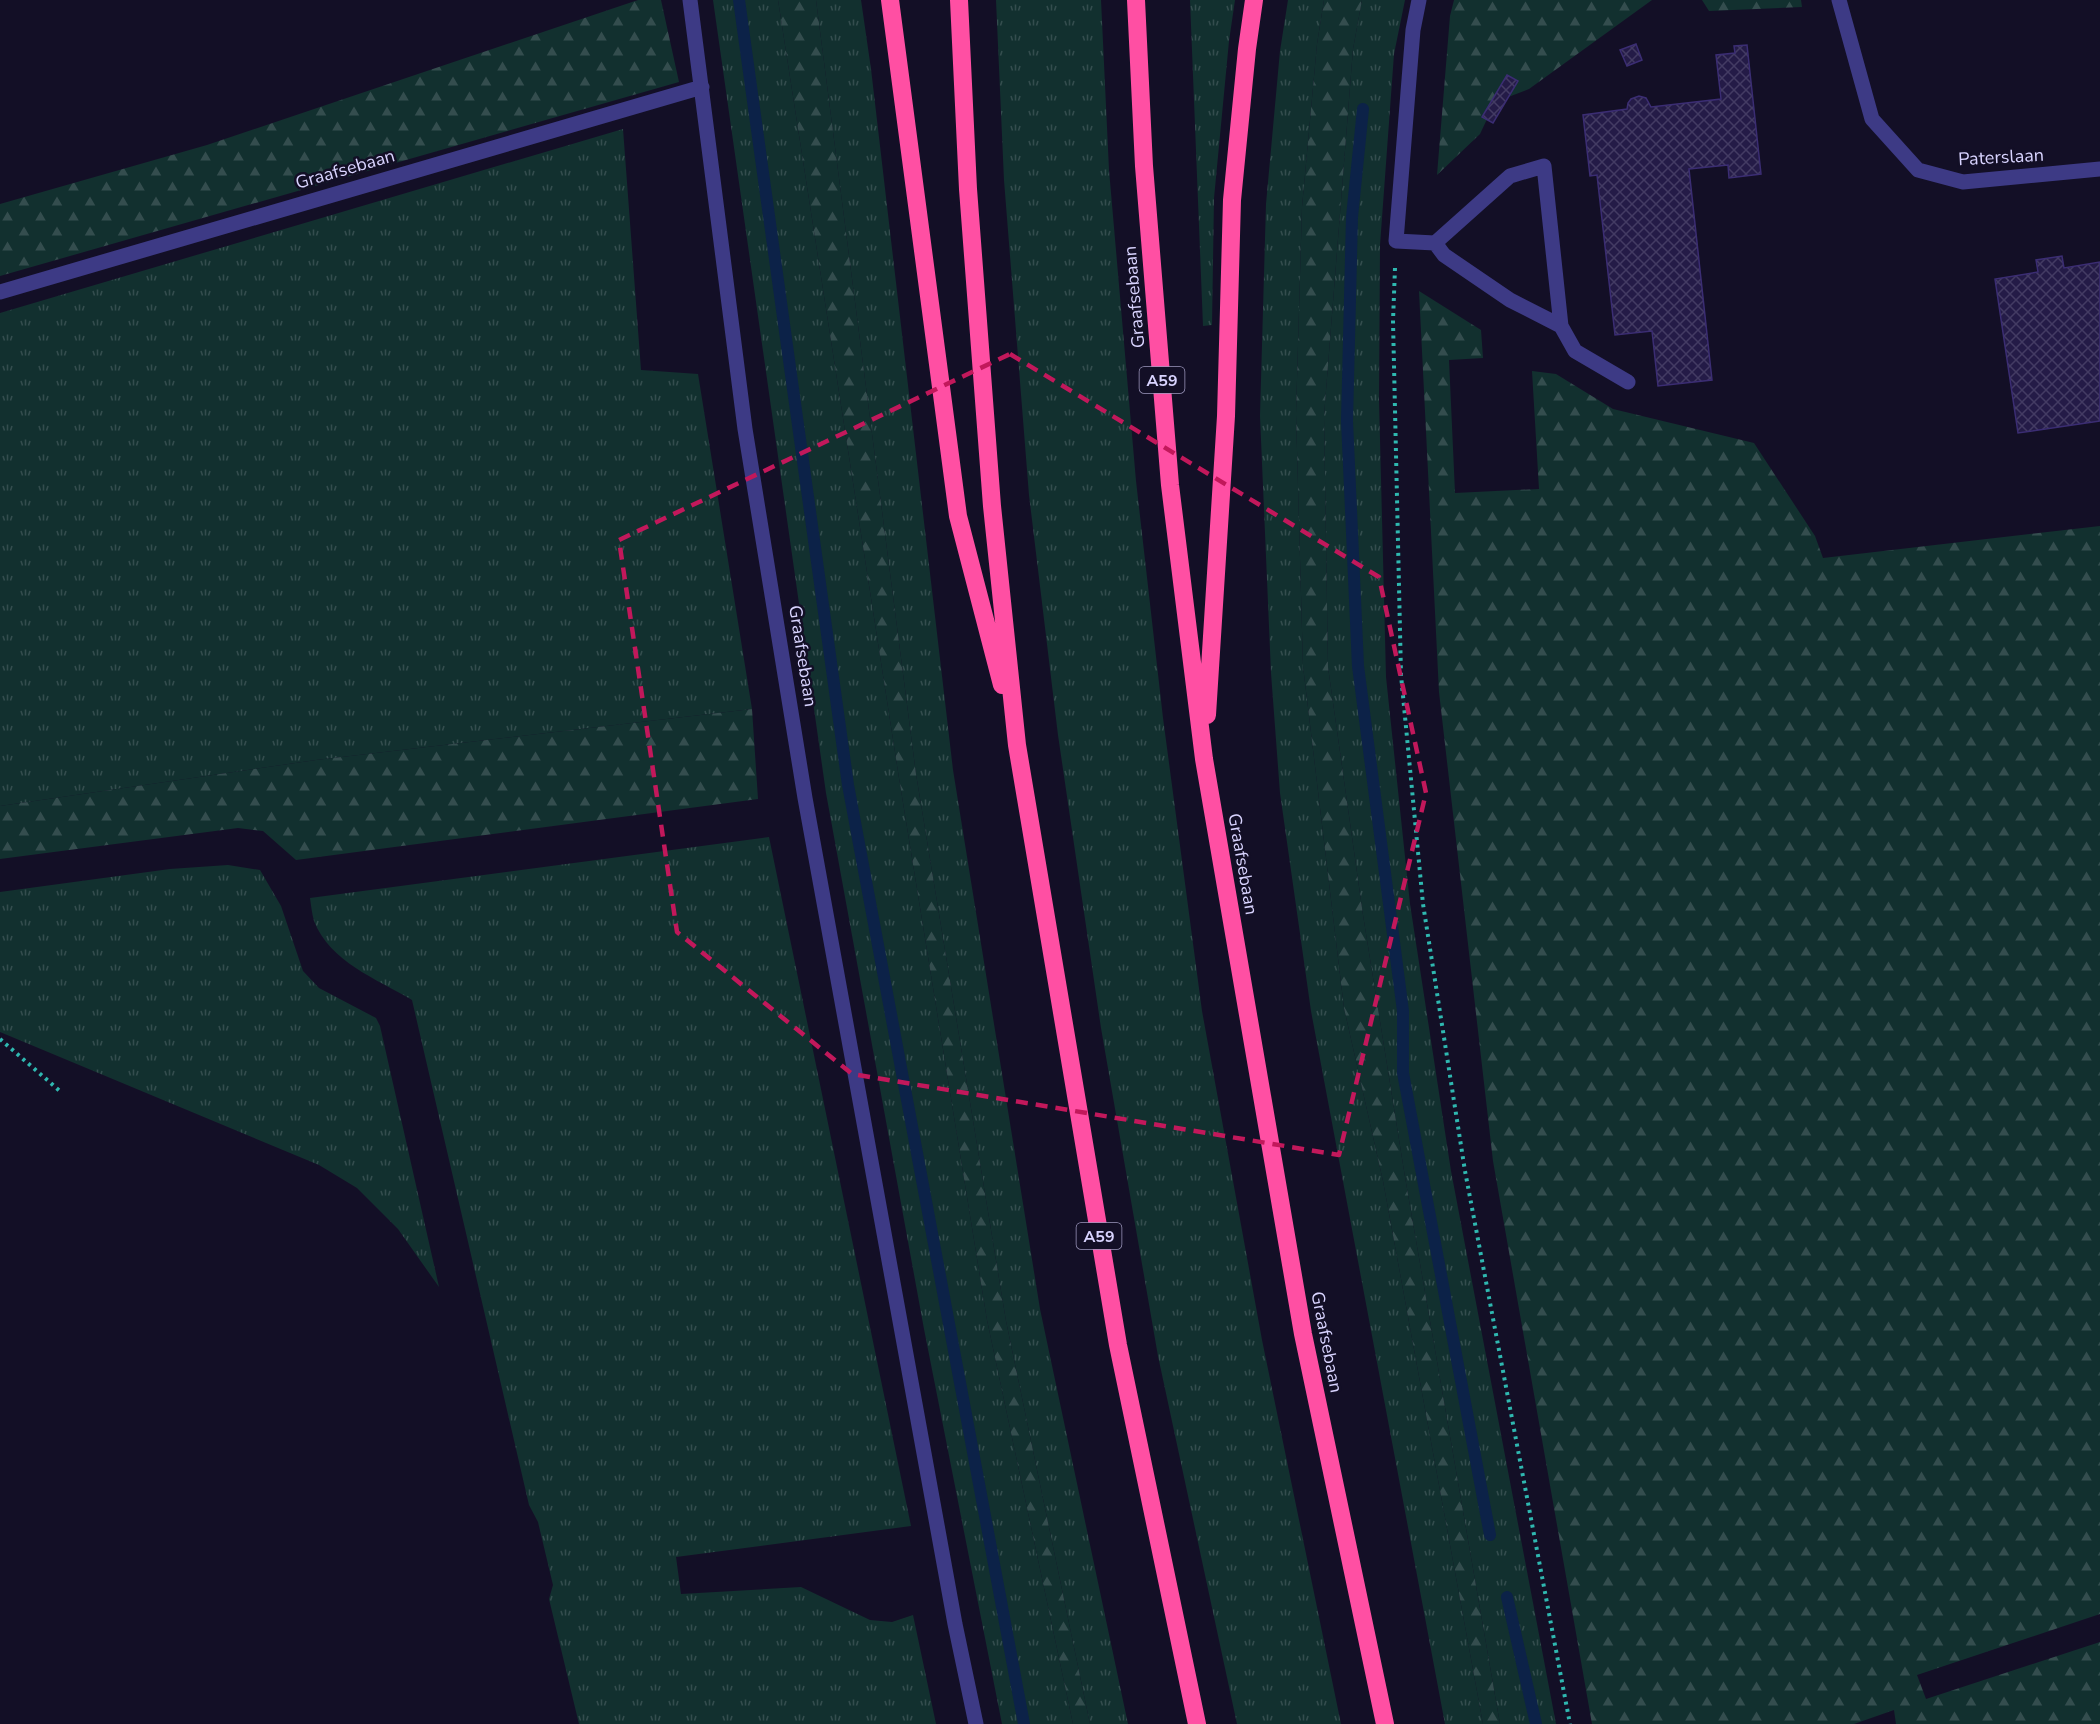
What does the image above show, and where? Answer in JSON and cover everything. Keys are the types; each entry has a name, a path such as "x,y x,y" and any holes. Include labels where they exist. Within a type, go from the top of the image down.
{"highway":[{"name":"A59","path":"890,0 958,516 1017,745"},
{"name":"A59","path":"958,0 968,189 992,506 1017,745 1118,1345 1197,1724"},
{"name":"Graafsebaan","path":"1136,0 1144,166 1170,484 1204,759 1303,1334 1385,1724"},
{"name":"A59","path":"1204,759 1226,416 1232,200 1254,0"}],"street":[{"name":"Graafsebaan","path":"690,0 745,429 805,798 951,1600 976,1724"},
{"path":"1419,0 1413,30 1396,241 1435,243 1510,176 1544,166 1561,326 1575,351 1628,382"},
{"name":"Paterslaan","path":"1839,0 1872,119 1918,170 1963,182 2100,169"},
{"name":"Graafsebaan","path":"0,292 702,87"},
{"path":"1435,243 1444,255 1510,300 1561,326"}],"path":[{"path":"1396,241 1393,321 1401,675 1423,904 1465,1171 1570,1724"},
{"path":"0,1039 61,1092"}],"highlighted area":[{"path":"1010,354 1379,577 1426,793 1339,1155 852,1074 677,932 619,540"}],"green space":[{"path":"638,0 661,0 679,82 0,276 0,204 207,145"},
{"path":"713,0 778,0 899,778 987,1320 1073,1724 1002,1724 924,1329 826,793"},
{"path":"778,0 816,0 916,774 1006,1321 1090,1724 1073,1724 987,1320 899,778"},
{"path":"816,0 861,0 953,770 1040,1309 1128,1724 1090,1724 1006,1321 916,774"},
{"path":"996,0 1101,0 1109,170 1136,481 1163,718 1202,1011 1262,1340 1341,1724 1237,1724 1158,1356 1101,1028 1058,735 1029,495 1004,180"},
{"path":"1190,0 1235,0 1214,198 1212,325 1203,326"},
{"path":"1288,0 1324,0 1317,44 1302,207 1296,414 1303,666 1344,1008 1383,1181 1483,1724 1445,1724 1311,1011 1280,793 1271,673 1260,416 1266,204 1280,51"},
{"path":"1324,0 1362,0 1353,49 1324,416 1328,667 1363,915 1405,1177 1500,1724 1483,1724 1383,1181 1344,1008 1303,666 1296,414 1302,207 1317,44"},
{"path":"1362,0 1405,0 1394,54 1380,245 1379,400 1386,677 1410,904 1451,1171 1556,1724 1500,1724 1405,1177 1363,915 1328,667 1324,416 1353,49"},
{"path":"1454,0 1652,0 1529,89 1495,102 1480,134 1437,175 1450,16"},
{"path":"1702,0 1801,0 1802,7 1709,11"},
{"path":"623,129 641,370 698,374 752,709 316,760 0,806 0,313"},
{"path":"1419,291 1481,330 1483,358 1449,360 1455,493 1539,489 1532,371 1556,374 1613,409 1754,443 1815,536 1823,558 2100,526 2100,1614 1917,1675 1926,1699 2100,1642 2100,1724 1896,1724 1894,1710 1854,1724 1592,1724 1493,1161 1439,692"},
{"path":"752,709 758,799 296,860 263,831 238,828 0,859 0,806 316,760"},
{"path":"769,837 911,1526 676,1557 681,1594 801,1587 870,1620 892,1622 913,1615 936,1724 579,1724 549,1599 553,1585 538,1522 529,1505 412,1000 370,977 331,948 314,921 310,898"},
{"path":"228,865 260,870 281,906 303,971 319,988 376,1018 380,1026 439,1287 398,1229 357,1188 319,1165 0,1032 0,892 170,869"}],"building":[{"path":"1636,44 1642,60 1627,66 1620,50"},
{"path":"1747,45 1761,174 1729,178 1728,165 1689,169 1712,380 1658,386 1652,331 1615,335 1597,175 1590,176 1583,115 1627,109 1631,99 1639,96 1646,98 1651,107 1721,99 1716,55 1735,53 1734,46"},
{"path":"1507,75 1518,81 1493,123 1482,117"},
{"path":"2062,256 2064,268 2100,262 2100,421 2018,433 1995,279 2038,272 2036,260"}],"waterway":[{"path":"739,0 848,785 1024,1724"},
{"path":"1363,109 1352,217 1347,421 1358,666 1403,1011 1403,1073 1490,1535"},
{"path":"1507,1597 1536,1724"}]}
